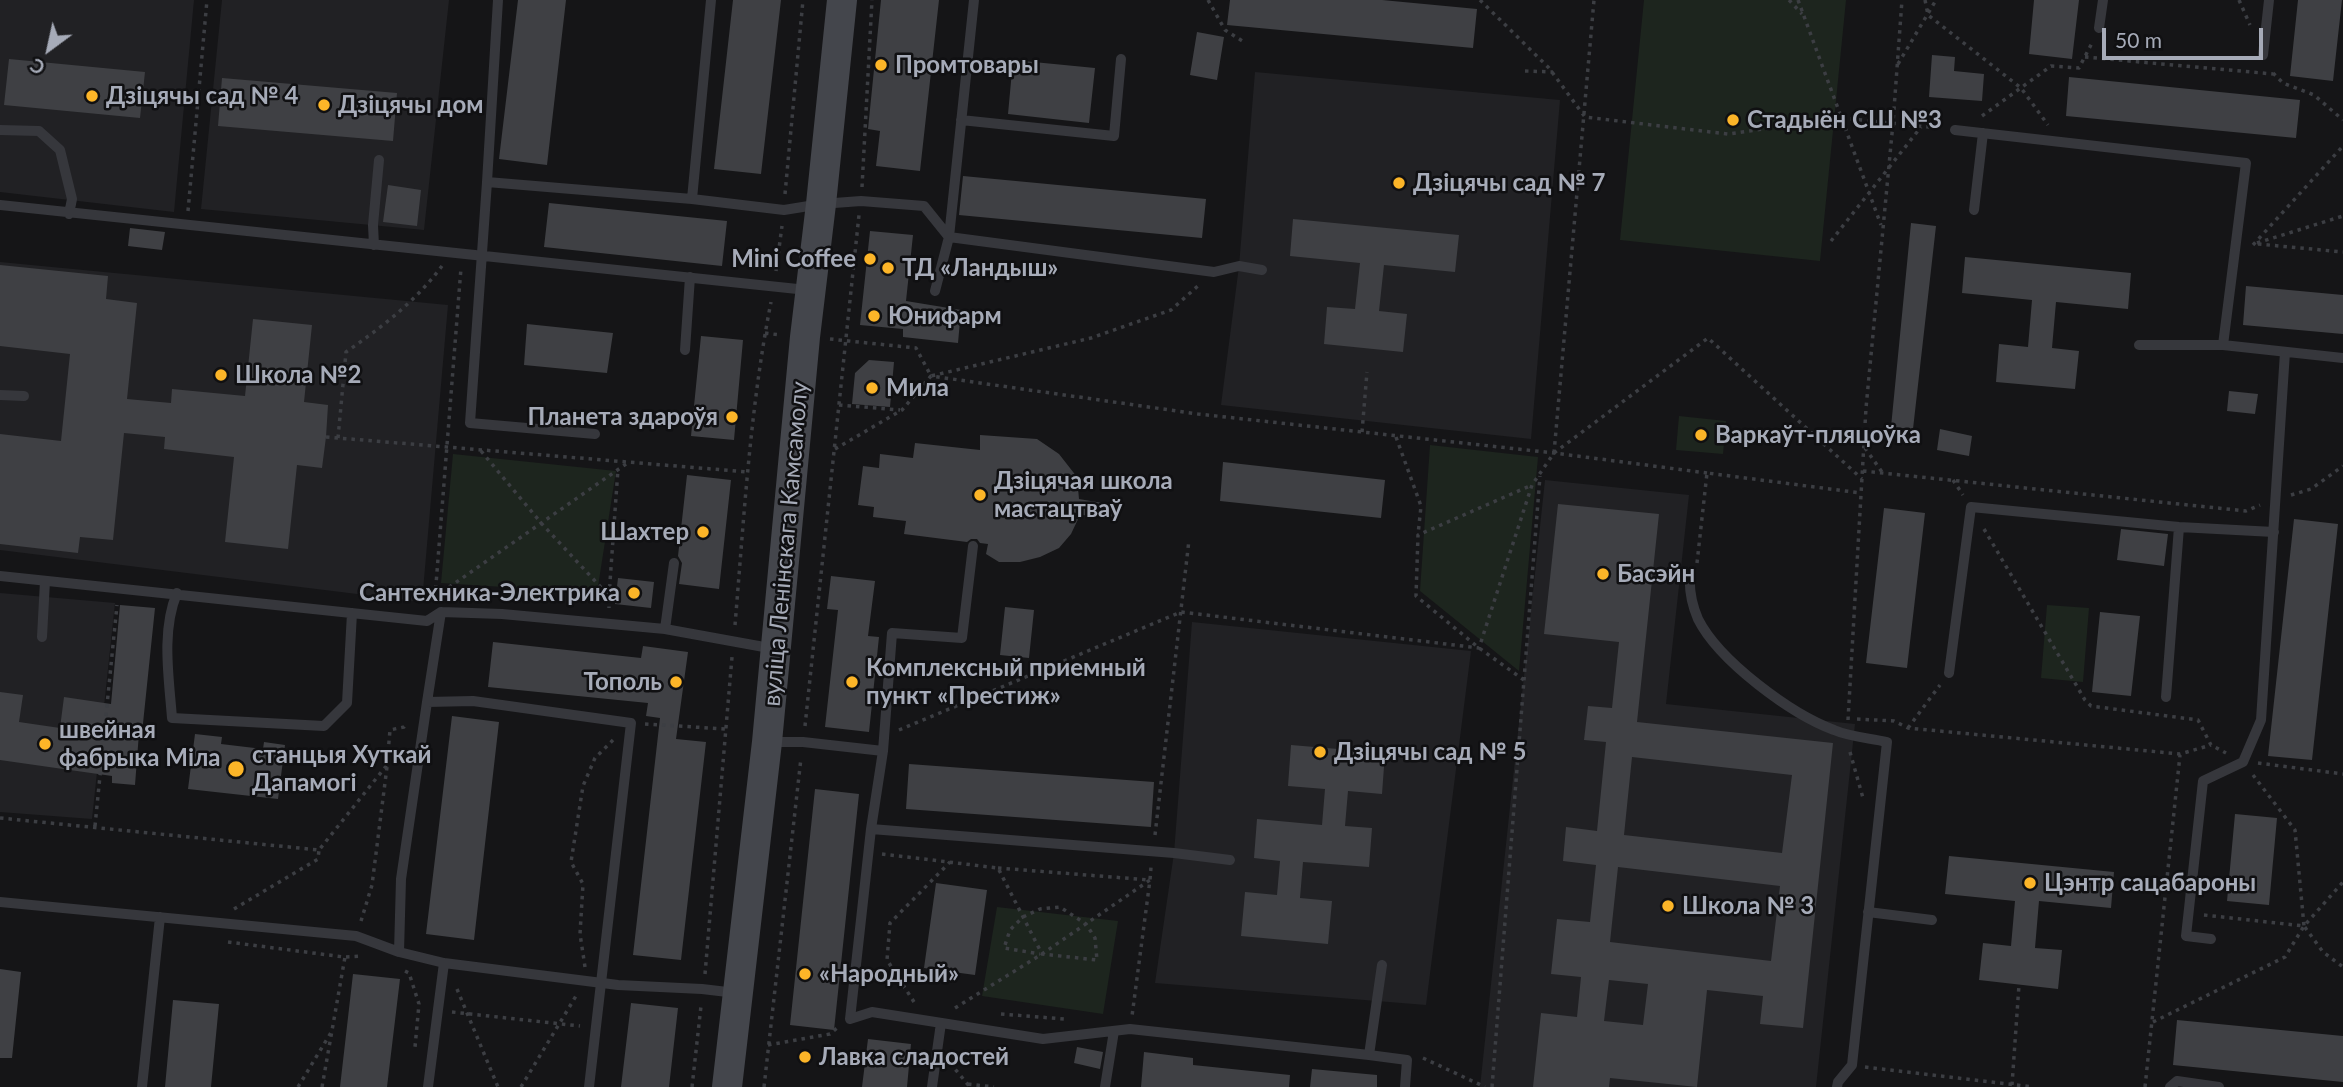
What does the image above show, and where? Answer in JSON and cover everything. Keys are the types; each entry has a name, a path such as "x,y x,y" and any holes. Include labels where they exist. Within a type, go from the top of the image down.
{"main road":[{"name":"вуліца Ленінскага Камсамолу","path":"727,1087 767,741 810,290 842,0"}],"lane":[{"path":"498,0 470,423 595,435"},
{"path":"692,199 711,0"},
{"path":"935,291 949,237 974,0"},
{"path":"2099,29 2103,0"},
{"path":"2263,55 2269,0"},
{"path":"961,120 1114,136 1121,59"},
{"path":"0,130 39,131 60,150 72,199 69,214"},
{"path":"1955,130 2246,163 2223,345"},
{"path":"1974,210 1983,133"},
{"path":"374,245 373,225 379,160"},
{"path":"487,182 692,199 784,210 861,201 924,206 949,237 1214,272 1239,266 1262,270"},
{"path":"0,205 810,290"},
{"path":"685,350 690,277"},
{"path":"2139,345 2223,345 2343,358"},
{"path":"2211,939 2186,936 2203,781 2243,762 2261,720 2285,352"},
{"path":"0,395 24,397"},
{"path":"1949,673 1971,507 2179,527 2274,532"},
{"path":"2166,697 2179,527"},
{"path":"973,546 962,638 892,633 883,751 871,829 850,1019 872,1012 1043,1039 1130,1029 1369,1055 1407,1060 1405,1087"},
{"path":"665,629 674,563"},
{"path":"0,576 427,621 441,612 502,614 665,629 775,649"},
{"path":"1690,577 1689,594 1699,620 1718,646 1776,698 1847,738 1887,741 1852,1065 1837,1087"},
{"path":"42,637 45,581"},
{"path":"177,593 170,610 168,649 172,718 324,726 348,703 352,613"},
{"path":"399,952 401,879 441,612"},
{"path":"427,702 473,701 631,723 589,1087"},
{"path":"767,741 803,741 883,751"},
{"path":"871,829 1230,860"},
{"path":"0,902 356,936 399,952 444,963 618,985 736,993"},
{"path":"1868,912 1931,920"},
{"path":"142,1087 160,917"},
{"path":"428,1087 444,963"},
{"path":"1369,1055 1382,965"},
{"path":"932,1087 941,1023"},
{"path":"1105,1087 1114,1031"},
{"path":"2170,1087 2177,1081 2219,1087"}],"path":[{"path":"187,226 207,0"},
{"path":"692,1087 748,472 784,210 803,0"},
{"path":"764,1087 861,201 873,0"},
{"path":"1208,0 1225,30 1244,42"},
{"path":"1480,0 1552,72 1585,117 1728,134 1842,118 1955,130 1977,120 2051,66 2079,68 2099,29"},
{"path":"1555,453 1594,0"},
{"path":"1789,0 1803,15"},
{"path":"1798,0 1882,229"},
{"path":"1865,805 1847,738 1864,446 1882,229 1894,123 1902,0"},
{"path":"1925,0 1928,15 2021,88 2059,142"},
{"path":"1896,67 1936,0"},
{"path":"2239,0 2273,74 2283,83 2314,95 2343,120"},
{"path":"2085,57 2273,74"},
{"path":"1525,71 1552,72"},
{"path":"1832,241 1922,127"},
{"path":"2255,244 2343,146"},
{"path":"2235,255 2255,244 2343,216"},
{"path":"2255,244 2343,252"},
{"path":"338,438 346,352 392,320 457,253"},
{"path":"457,253 447,446 435,597 626,464"},
{"path":"835,449 902,410 931,376 1091,338 1171,310 1214,272"},
{"path":"1479,648 1532,485 1540,473 1555,453 1708,338 1862,479"},
{"path":"846,341 916,348 931,376"},
{"path":"1362,432 1367,372"},
{"path":"931,376 1198,414 1555,453 1861,493"},
{"path":"839,405 902,410"},
{"path":"1396,436 1421,506 1416,596 1479,648 1524,680"},
{"path":"326,437 626,464 748,472"},
{"path":"1864,446 1882,472"},
{"path":"481,450 541,524 609,596"},
{"path":"1863,471 2246,511 2311,489 2343,466"},
{"path":"608,624 618,469"},
{"path":"1690,577 1695,578 1707,472"},
{"path":"1492,1087 1540,473"},
{"path":"1953,480 2091,706 2197,720 2211,745 2243,762 2343,774"},
{"path":"1418,535 1532,485"},
{"path":"1120,1017 1132,1016 1189,540"},
{"path":"95,826 119,588"},
{"path":"884,736 1181,612 1479,648"},
{"path":"1908,728 1949,673"},
{"path":"1849,718 1894,721 1908,728 2180,754 2211,745"},
{"path":"213,922 318,859 320,850 387,765 390,730 404,727 410,719"},
{"path":"2145,1087 2180,754"},
{"path":"2243,762 2295,830 2304,926 2323,952 2343,967"},
{"path":"0,818 320,850"},
{"path":"869,852 998,868 1150,880"},
{"path":"915,1003 887,960 890,923 950,862"},
{"path":"998,868 1042,954"},
{"path":"964,1012 951,1011 1042,954 1150,880"},
{"path":"2153,1022 2285,957 2304,926 2340,889 2343,882"},
{"path":"1060,907 1086,924 1094,938 1097,960 1004,948 1010,930 1023,917 1040,909 1060,907"},
{"path":"2188,913 2304,926"},
{"path":"225,941 344,957 365,956"},
{"path":"398,967 409,973 419,1004 414,1059"},
{"path":"442,982 454,984 498,1087"},
{"path":"2012,1085 2019,985"},
{"path":"419,1004 468,1015 596,1027"},
{"path":"990,1014 1070,1019"},
{"path":"768,1045 830,1034 850,1019"},
{"path":"298,1087 333,1029"},
{"path":"937,1048 969,1085 993,1087"},
{"path":"1418,1056 1485,1087"},
{"path":"1852,1065 2033,1087"},
{"path":"1965,1087 1966,1080"}],"shaded area":[{"name":"Дзіцячы сад № 4","path":"0,0 194,0 174,212 0,192"},
{"name":"Дзіцячы дом","path":"222,0 449,0 424,230 201,209"},
{"name":"Стадыён СШ №3","path":"1644,0 1846,0 1820,261 1620,240"},
{"name":"Дзіцячы сад № 7","path":"1255,72 1560,100 1531,439 1221,405 1239,266"},
{"name":"Школа №2","path":"0,262 448,305 422,602 0,550"},
{"path":"1679,416 1726,421 1723,454 1676,450"},
{"path":"1430,445 1538,457 1519,671 1420,591"},
{"path":"453,454 616,471 597,593 441,583"},
{"name":"Школа № 3","path":"1545,480 1689,495 1666,704 1855,724 1816,1087 1480,1087"},
{"path":"0,593 115,603 92,819 0,812"},
{"path":"2047,605 2089,608 2083,682 2041,678"},
{"name":"Дзіцячы сад № 5","path":"1192,622 1471,651 1426,1005 1155,983 1174,853"},
{"path":"997,907 1118,921 1103,1014 982,996"}],"building":[{"path":"518,0 566,0 547,165 499,159"},
{"path":"733,0 781,0 761,174 714,169"},
{"path":"881,0 939,0 920,171 876,166 880,131 868,129"},
{"path":"1230,0 1382,0 1477,9 1473,48 1227,25"},
{"path":"2034,0 2079,0 2072,59 2029,54"},
{"path":"2298,0 2342,0 2333,81 2290,76"},
{"path":"1197,32 1224,37 1217,80 1190,75"},
{"path":"1932,55 1955,57 1954,71 1984,74 1982,101 1929,97"},
{"path":"9,59 145,72 140,118 4,105"},
{"path":"1013,60 1095,68 1089,123 1008,114"},
{"path":"2069,77 2300,100 2296,138 2066,116"},
{"path":"222,78 397,93 393,141 218,126"},
{"path":"963,176 1206,199 1202,238 959,215"},
{"path":"388,185 421,190 417,226 383,222"},
{"path":"549,203 727,221 722,266 544,247"},
{"path":"1293,219 1459,235 1455,272 1384,265 1379,311 1407,314 1403,352 1324,344 1327,307 1355,309 1360,263 1290,256"},
{"path":"1911,223 1936,226 1913,429 1891,427"},
{"path":"130,228 165,232 162,250 128,246"},
{"name":"ТД «Ландыш»","path":"870,231 913,235 906,301 961,310 958,343 903,337 903,329 860,325"},
{"path":"1965,257 2131,273 2128,309 2056,302 2052,348 2079,351 2075,389 1996,382 1999,344 2028,347 2032,300 1962,293"},
{"path":"0,265 108,276 106,299 137,303 127,399 171,403 172,389 245,396 253,319 312,325 304,402 328,405 326,437 322,468 297,465 288,549 225,542 234,457 164,449 165,437 124,433 113,540 80,537 78,553 0,544 0,434 61,441 70,354 0,346"},
{"path":"2246,286 2343,295 2343,334 2243,325"},
{"path":"527,324 613,333 607,373 524,365"},
{"path":"701,336 743,340 734,440 691,436"},
{"name":"Мила","path":"869,360 894,362 890,407 852,404 855,373"},
{"path":"2229,391 2258,394 2255,414 2227,411"},
{"path":"1940,429 1972,436 1969,456 1937,450"},
{"path":"980,435 1037,439 1059,454 1077,477 1079,499 1120,506 1119,517 1080,515 1071,534 1059,548 1020,562 999,562 986,554 988,544 980,543 977,539 967,542 904,534 906,521 873,517 874,507 858,505 863,466 879,468 880,454 913,458 915,443 980,450"},
{"path":"1223,462 1385,480 1381,518 1220,501"},
{"name":"Шахтер","path":"687,475 731,480 719,589 679,584 682,563 678,556"},
{"path":"1558,504 1659,514 1637,722 1833,743 1803,1028 1760,1024 1763,996 1707,990 1697,1087 1610,1078 1609,1087 1533,1087 1541,1013 1577,1017 1581,977 1551,974 1557,919 1590,922 1596,865 1563,861 1566,827 1597,831 1606,742 1584,740 1588,706 1612,708 1619,642 1544,634","holes":["1632,757 1792,775 1782,853 1624,835","1618,867 1780,886 1771,961 1610,942","1609,980 1648,984 1643,1025 1604,1021"]},
{"path":"1884,508 1925,513 1907,668 1866,663"},
{"path":"2294,519 2338,524 2312,760 2268,756"},
{"path":"2121,529 2168,534 2164,566 2117,560"},
{"name":"Комплексный приемный пункт «Престиж»","path":"831,576 875,581 868,636 879,637 869,732 825,727 838,610 827,609"},
{"name":"Сантехника-Электрика","path":"618,578 654,582 651,608 615,604"},
{"path":"120,605 155,608 135,785 112,783 112,776 0,760 0,692 23,695 19,722 60,728 64,697 111,704"},
{"path":"1005,607 1034,610 1029,658 1000,655"},
{"path":"2100,612 2140,616 2131,696 2092,692"},
{"path":"493,642 641,658 643,646 688,652 676,739 706,742 681,960 633,955 660,718 646,716 648,703 488,687"},
{"path":"452,716 499,722 474,940 426,934"},
{"name":"станцыя Хуткай Дапамогі","path":"195,734 222,737 221,744 263,749 264,742 285,745 278,799 188,789"},
{"path":"1291,745 1385,753 1382,794 1348,791 1345,826 1372,828 1369,867 1303,862 1300,898 1332,901 1328,944 1241,936 1245,892 1277,895 1280,861 1254,858 1257,819 1322,825 1325,789 1288,786"},
{"path":"909,764 1154,782 1151,827 906,809"},
{"path":"815,789 859,794 834,1030 790,1025"},
{"path":"2235,814 2277,818 2269,905 2227,901"},
{"path":"1949,856 2114,872 2111,908 2039,901 2035,948 2062,950 2058,989 1979,980 1983,943 2011,946 2015,901 1945,894"},
{"path":"936,883 987,890 975,975 924,968"},
{"path":"0,969 21,972 12,1058 0,1058"},
{"path":"353,974 400,979 387,1087 340,1087"},
{"path":"173,1000 219,1004 211,1087 165,1087"},
{"path":"631,1003 678,1008 669,1087 621,1087"},
{"path":"2177,1020 2343,1036 2343,1082 2173,1065"},
{"path":"868,1039 911,1044 907,1087 862,1087"},
{"path":"1077,1047 1103,1052 1100,1069 1074,1063"},
{"path":"1144,1052 1193,1058 1193,1065 1290,1075 1289,1087 1141,1087"},
{"path":"1312,1069 1377,1075 1377,1087 1310,1087"}],"place":[{"name":"Промтовары","path":"881,65"},
{"name":"Дзіцячы сад № 4","path":"92,96"},
{"name":"Дзіцячы дом","path":"324,105"},
{"name":"Стадыён СШ №3","path":"1733,120"},
{"name":"Дзіцячы сад № 7","path":"1399,183"},
{"name":"Mini Coffee","path":"870,259"},
{"name":"ТД «Ландыш»","path":"888,268"},
{"name":"Юнифарм","path":"874,316"},
{"name":"Школа №2","path":"221,375"},
{"name":"Мила","path":"872,388"},
{"name":"Планета здароўя","path":"732,417"},
{"name":"Варкаўт-пляцоўка","path":"1701,435"},
{"name":"Дзіцячая школа мастацтваў","path":"980,495"},
{"name":"Шахтер","path":"703,532"},
{"name":"Басэйн","path":"1603,574"},
{"name":"Сантехника-Электрика","path":"634,593"},
{"name":"Тополь","path":"676,682"},
{"name":"Комплексный приемный пункт «Престиж»","path":"852,682"},
{"name":"швейная фабрыка Міла","path":"45,744"},
{"name":"Дзіцячы сад № 5","path":"1320,752"},
{"name":"станцыя Хуткай Дапамогі","path":"236,769"},
{"name":"Цэнтр сацабароны","path":"2030,883"},
{"name":"Школа № 3","path":"1668,906"},
{"name":"«Народный»","path":"805,974"},
{"name":"Лавка сладостей","path":"805,1057"}]}
